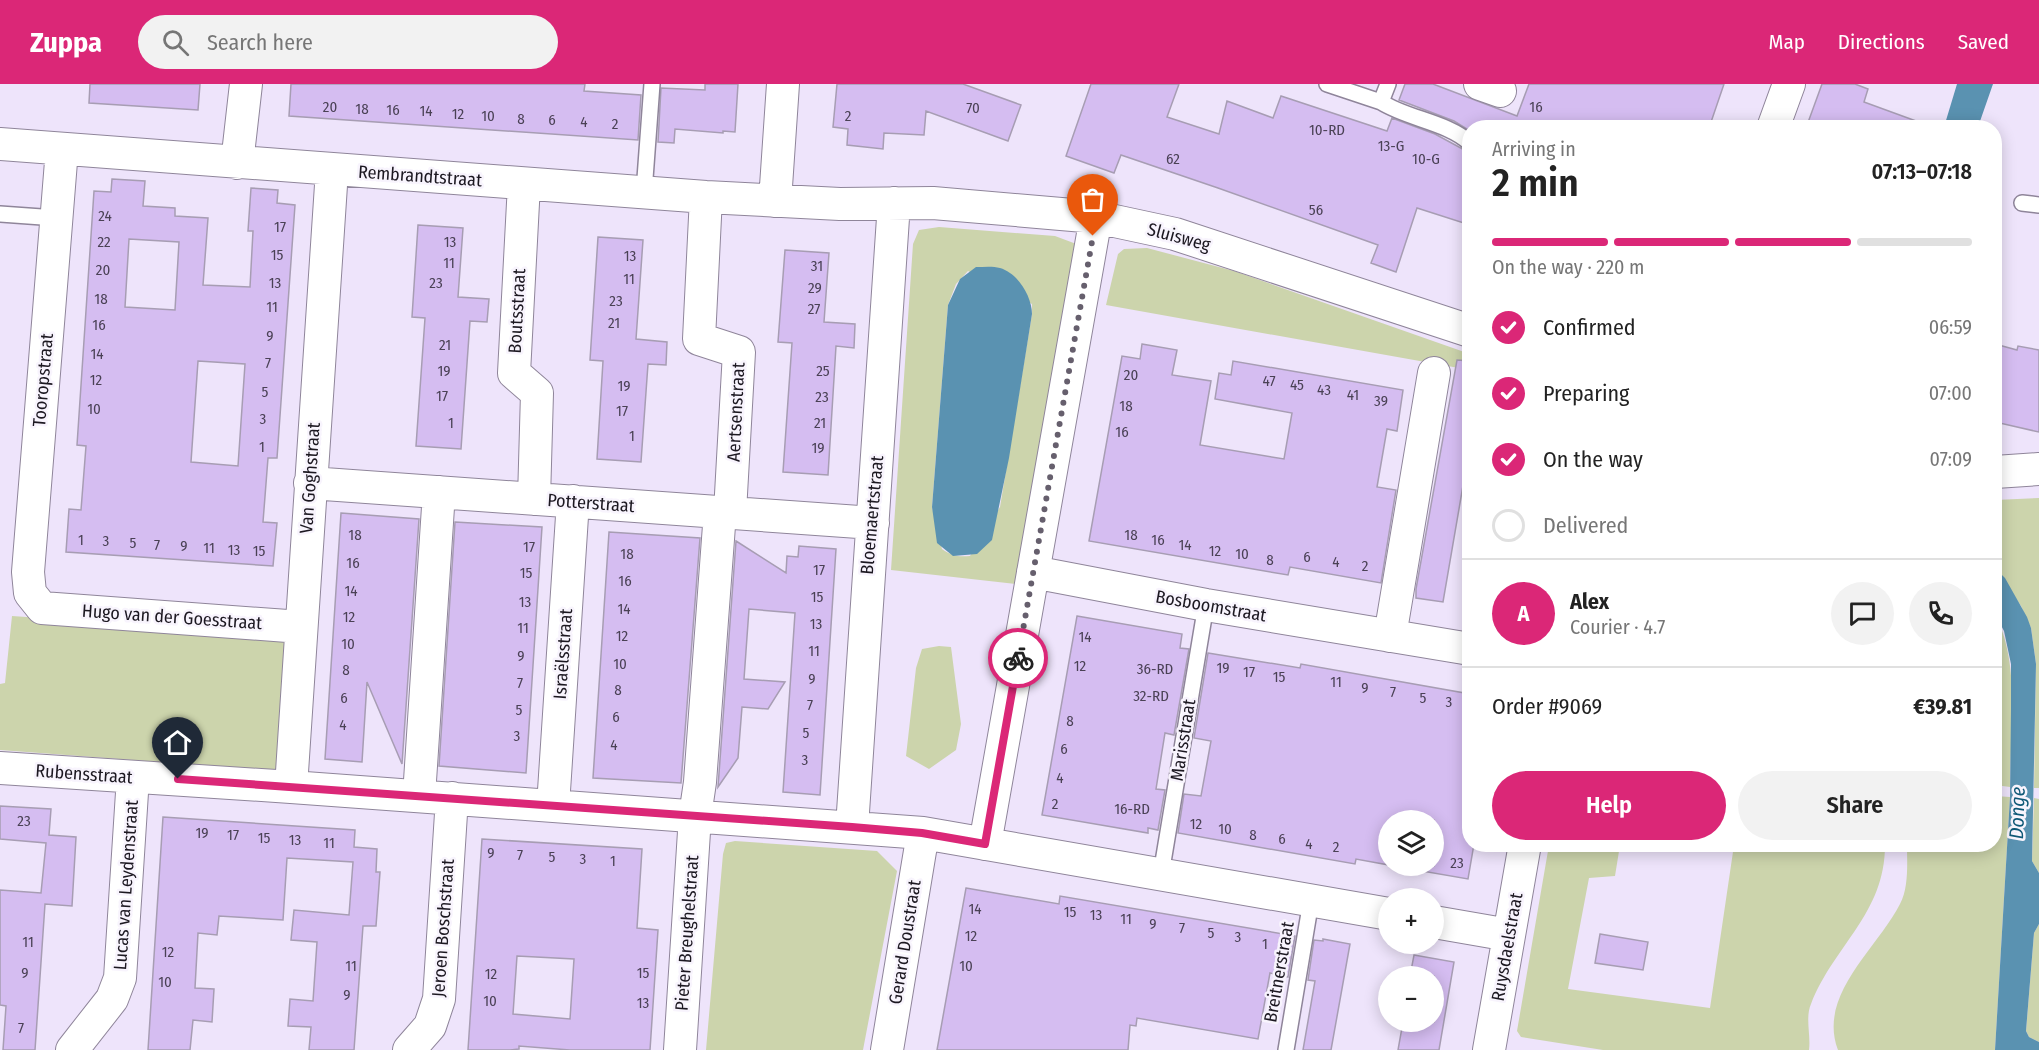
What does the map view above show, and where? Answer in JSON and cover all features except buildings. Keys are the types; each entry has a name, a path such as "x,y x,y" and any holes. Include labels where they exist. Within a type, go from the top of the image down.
{"street":[{"path":"237,163 246,84"},
{"path":"776,201 783,84"},
{"path":"1776,120 1789,84"},
{"name":"Rembrandtstraat","path":"0,144 706,197 840,204"},
{"name":"Tooropstraat","path":"42,608 30,593 28,572 62,149"},
{"name":"Van Goghstraat","path":"291,787 332,170"},
{"name":"Boutsstraat","path":"524,184 514,373 537,393 534,499"},
{"name":"Aertsenstraat","path":"706,197 699,339 739,352 725,512"},
{"name":"Bloemaertstraat","path":"852,827 865,603 873,522 894,203"},
{"name":"Sluisweg","path":"840,204 942,204 1096,217 1175,234 1462,328"},
{"path":"985,844 1096,217"},
{"path":"1390,636 1434,373"},
{"path":"2002,472 2039,469"},
{"name":"Potterstraat","path":"310,483 873,522"},
{"path":"419,796 439,492"},
{"name":"Israëlsstraat","path":"553,806 573,501"},
{"name":"Pieter Breughelstraat","path":"680,1050 695,816 725,512"},
{"name":"Bosboomstraat","path":"1033,572 1206,605 1462,647"},
{"name":"Hugo van der Goesstraat","path":"42,608 301,627"},
{"name":"Rubensstraat","path":"0,768 452,798 922,833"},
{"name":"Lucas van Leydenstraat","path":"72,1050 112,999 120,978 133,777"},
{"name":"Jeroen Boschstraat","path":"409,1050 430,1026 439,999 452,798"},
{"path":"922,833 1378,912"},
{"name":"Gerard Doustraat","path":"887,1050 922,833"},
{"name":"Ruysdaelstraat","path":"1489,1050 1524,852"},
{"path":"1444,924 1509,935"}],"lane":[{"path":"644,192 652,84"},
{"path":"1327,84 1381,102 1396,111 1462,136"},
{"path":"1381,102 1388,84"},
{"path":"2022,203 2039,205"},
{"path":"0,214 56,218"},
{"name":"Marisstraat","path":"1161,874 1206,605"},
{"name":"Breitnerstraat","path":"1286,1050 1311,901"}],"green space":[{"path":"939,227 1055,236 1079,245 1025,585 891,570 913,244 919,230","holes":["968,271 1032,304 1000,507 970,556 952,555 942,549 932,507 948,305 956,284"]},
{"path":"1147,248 1234,271 1462,351 1462,369 1106,305 1118,254 1124,249"},
{"path":"2039,498 2039,788 2034,788 2036,664 2031,628 2021,606 2002,578 2002,500"},
{"path":"12,616 286,635 279,771 0,750 0,684 5,683"},
{"path":"2002,632 2011,676 2010,787 2002,786"},
{"path":"939,646 951,647 961,724 956,750 929,769 906,756 916,668 922,649"},
{"path":"2002,796 2010,797 1995,1050 1838,1050 1834,1030 1836,1010 1842,992 1852,973 1900,904 1907,875 1907,852 2002,852"},
{"path":"2034,798 2039,799 2039,873 2032,861"},
{"path":"735,841 877,851 897,871 863,1050 706,1050 723,854 726,843"},
{"path":"1548,852 1619,852 1615,876 1589,878 1568,989 1710,1008 1733,852 1884,852 1877,891 1868,910 1832,964 1809,1009 1809,1050 1603,1050 1521,1037 1517,1031"},
{"path":"2039,924 2039,1042 2029,1037 2026,1031 2034,933"}],"water":[{"path":"1957,84 1993,84 1980,120 1946,120"},
{"path":"976,267 997,267 1013,275 1027,293 1032,314 1009,458 992,540 977,554 953,556 937,543 932,507 948,305 960,279"},
{"name":"Donge","path":"2002,575 2027,617 2031,628 2036,664 2032,861 2039,873 2039,924 2034,933 2026,1031 2029,1037 2039,1042 2039,1050 1995,1050 2010,797 2011,664 2002,627"}],"way so far":[{"path":"1018,658 1093,236"}],"route":[{"path":"178,779 852,827 922,833 985,844 1018,658"}]}
